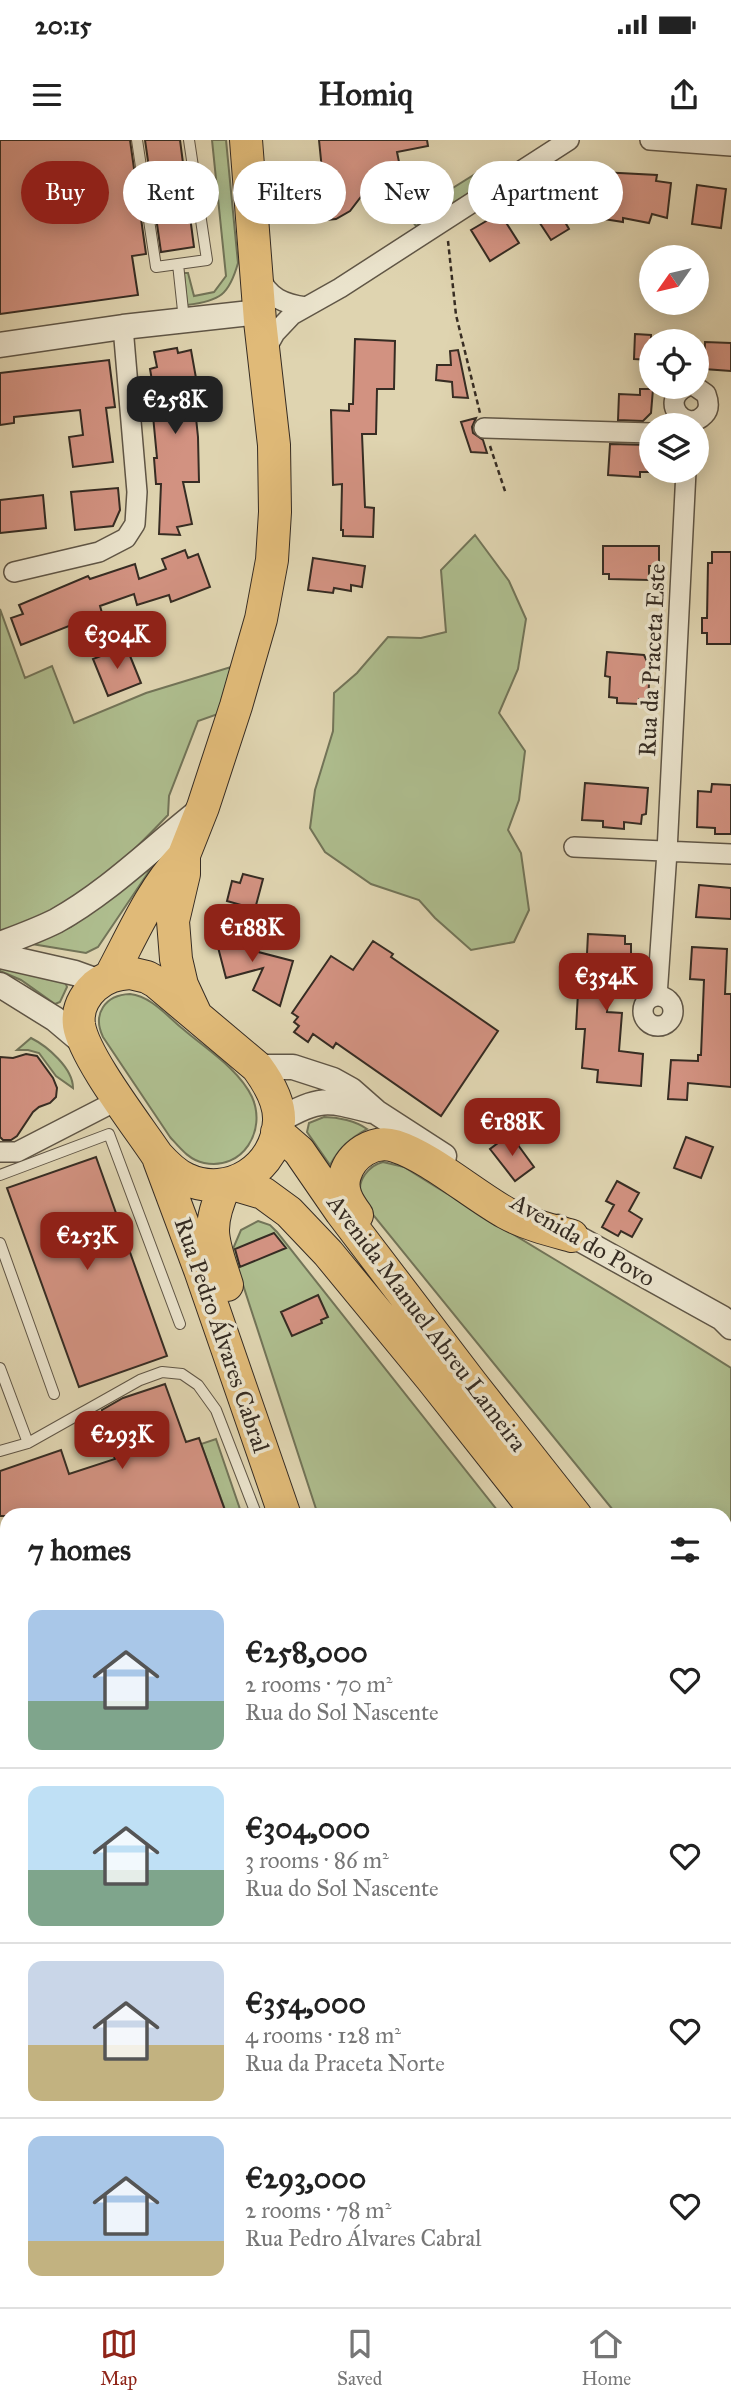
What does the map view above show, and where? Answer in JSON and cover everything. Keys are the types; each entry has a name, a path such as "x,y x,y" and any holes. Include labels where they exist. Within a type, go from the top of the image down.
{"main road":[{"path":"158,1155 121,1118 87,1046 79,1024 79,1010 87,995 106,979 160,886 184,855 203,807 261,619 272,560 275,512 274,445 259,317 246,140"},
{"path":"184,855 184,874 173,921 173,941 182,985 195,1013"},
{"path":"106,979 130,973 147,977 195,1013 257,1067 271,1091 278,1126 271,1150 263,1164 228,1185"},
{"name":"Avenida Manuel Abreu Lameira","path":"278,1126 446,1350 570,1508"},
{"path":"446,1350 412,1289 352,1209 344,1194 344,1178 351,1161 362,1151 377,1144 393,1145 412,1154 507,1214 541,1228 572,1236"},
{"name":"Avenida Manuel Abreu Lameira","path":"158,1155 170,1169 187,1179 263,1193 297,1220 328,1253 431,1378 534,1508"},
{"name":"Rua Pedro Álvares Cabral","path":"158,1155 282,1508"},
{"name":"Rua Pedro Álvares Cabral","path":"228,1185 214,1210 212,1237 297,1508"}],"street":[{"path":"454,213 569,140"},
{"path":"650,140 731,146"},
{"path":"264,355 275,333 299,311 340,288 437,224"},
{"path":"255,266 262,282 274,296 299,311"},
{"path":"0,345 184,320 227,316 259,317 299,311"},
{"path":"14,572 99,552 126,538 135,524 138,492 123,327"},
{"path":"484,428 639,433"},
{"name":"Rua da Praceta Este","path":"657,996 685,483"},
{"path":"0,944 56,921 79,906 135,866 203,807"},
{"path":"574,847 731,854"},
{"path":"0,956 106,979"},
{"path":"0,985 55,1019 87,1046"},
{"name":"Avenida do Povo","path":"257,1067 293,1068 333,1080 351,1090 376,1112 572,1236 728,1322"},
{"name":"Avenida do Povo","path":"278,1126 304,1107 321,1101 376,1112"},
{"path":"0,1152 17,1152 121,1118"}],"lane":[{"path":"137,140 156,267 207,260 189,140"},
{"path":"178,264 184,320"},
{"path":"0,1175 121,1118 180,1324"},
{"path":"0,1243 54,1394"},
{"path":"0,1368 28,1443"},
{"path":"0,1451 28,1443 141,1380 162,1372 182,1374 198,1385 216,1410 254,1508"}],"path":[{"path":"444,224 450,250 456,315 484,428 506,494"}],"green space":[{"path":"212,140 226,140 238,263 231,282 222,294 208,301 187,305 184,273 188,273 194,296 214,292 226,276 219,208 219,161 214,161"},
{"path":"468,178 468,194 454,202 454,187"},
{"path":"475,535 509,581 526,619 518,669 499,713 525,751 519,800 508,830 521,853 529,910 514,942 471,950 419,900 371,884 325,852 310,828 315,790 333,731 334,693 357,673 388,637 421,638 446,632 441,570"},
{"path":"0,609 25,678 52,666 74,723 146,693 231,667 218,714 198,721 169,796 168,815 123,860 73,900 36,920 0,932"},
{"path":"152,867 98,947 86,953 32,944 71,927"},
{"path":"0,966 65,982 67,987 60,1002 55,1004 21,980 0,971"},
{"path":"130,994 159,1008 221,1060 239,1077 252,1097 256,1110 254,1134 240,1154 230,1161 204,1163 181,1149 170,1137 103,1037 99,1021 103,1007 114,998"},
{"path":"31,1038 44,1046 64,1066 72,1080 73,1088 56,1076 39,1053 17,1050"},
{"path":"324,1117 347,1120 367,1129 346,1144 330,1165 307,1132 309,1123"},
{"path":"383,1162 404,1167 731,1368 731,1508 611,1508 369,1209 360,1185 365,1174"},
{"path":"258,1221 270,1225 277,1232 495,1508 316,1508 232,1251 241,1230"},
{"path":"216,1439 240,1508 224,1508 201,1444"}],"building":[{"path":"0,140 130,140 133,161 123,161 123,224 142,224 146,254 132,256 138,295 0,314"},
{"path":"145,140 180,140 183,161 148,161"},
{"path":"319,140 427,140 428,146 397,152 399,161 360,161 360,198 346,213 346,161 321,161"},
{"path":"623,173 657,175 656,181 671,183 667,218 652,214 649,223 623,218"},
{"path":"697,185 726,189 721,228 692,224"},
{"path":"157,224 191,224 194,247 161,252"},
{"path":"481,224 507,224 519,243 490,261 471,230"},
{"path":"540,224 566,224 569,229 551,240"},
{"path":"635,334 639,334 639,359 634,359"},
{"path":"355,339 395,341 394,389 377,389 376,434 362,434 365,507 374,508 373,537 343,536 342,484 333,485 331,410 349,411 349,404 353,404"},
{"path":"709,342 731,343 731,371 709,369"},
{"path":"177,348 178,353 191,350 196,378 192,379 199,482 183,482 192,524 177,527 180,535 159,534 161,484 156,484 154,458 157,458 152,405 156,404 150,369 157,367 154,352"},
{"path":"458,350 468,398 453,397 452,382 436,380 437,365 451,365 450,351"},
{"path":"109,360 115,407 106,408 113,462 73,467 69,437 83,435 80,410 14,417 14,423 0,425 0,373"},
{"path":"619,394 652,399 651,413 639,413 639,421 618,420"},
{"path":"476,418 472,427 473,433 483,440 487,453 471,452 461,422"},
{"path":"610,444 639,445 639,477 608,475"},
{"path":"118,488 120,510 113,526 75,530 71,492"},
{"path":"43,495 46,528 0,533 0,500"},
{"path":"603,546 659,546 659,566 649,566 649,580 609,579 609,574 603,574"},
{"path":"185,550 188,558 198,554 210,587 171,602 169,595 137,605 134,594 100,606 102,613 21,645 11,618 23,614 19,605 88,576 90,579 135,564 139,579 166,569 162,559"},
{"path":"712,552 731,552 731,644 707,644 707,633 702,633 702,618 707,618 708,563 712,563"},
{"path":"313,558 365,566 362,587 351,585 351,591 334,588 333,593 308,590"},
{"path":"126,646 141,683 108,696 93,659"},
{"path":"607,652 644,655 650,668 648,700 639,699 639,704 617,703 617,698 609,697 610,677 605,676"},
{"path":"585,783 648,788 646,814 642,815 641,824 624,822 624,829 603,827 603,821 582,820"},
{"path":"712,784 731,785 731,834 715,834 715,828 697,827 698,791 711,792"},
{"path":"243,874 263,879 255,909 227,901 232,881 240,883"},
{"path":"699,885 731,888 731,919 696,917"},
{"path":"236,922 243,948 293,961 280,1006 253,990 263,968 226,978 213,928"},
{"path":"588,934 625,936 625,944 631,944 631,955 636,957 635,969 619,968 618,977 610,977 607,1012 622,1013 619,1051 643,1054 641,1086 597,1082 598,1070 582,1068 585,1029 576,1029 578,993 585,993"},
{"path":"373,941 393,954 391,957 498,1031 441,1116 336,1043 333,1048 313,1034 308,1042 294,1032 299,1026 294,1022 298,1017 292,1013 331,956 353,970"},
{"path":"692,947 727,949 725,994 731,994 731,1087 688,1083 687,1100 668,1099 671,1060 698,1061 698,1055 701,1055 704,980 690,979"},
{"path":"26,1054 37,1056 53,1078 57,1088 56,1097 33,1112 17,1136 11,1140 3,1140 0,1137 0,1057 13,1058"},
{"path":"510,1134 534,1167 515,1181 490,1149"},
{"path":"686,1137 713,1147 701,1178 674,1168"},
{"path":"96,1157 167,1356 79,1387 7,1188"},
{"path":"617,1181 639,1193 629,1211 642,1219 632,1237 621,1231 618,1236 602,1227 614,1205 606,1201"},
{"path":"274,1233 286,1248 240,1267 235,1249"},
{"path":"318,1295 328,1317 321,1320 322,1323 292,1336 281,1312"},
{"path":"165,1384 186,1442 199,1438 224,1508 0,1508 0,1471 61,1450 69,1474 115,1459 103,1429 102,1410 123,1398"}]}
